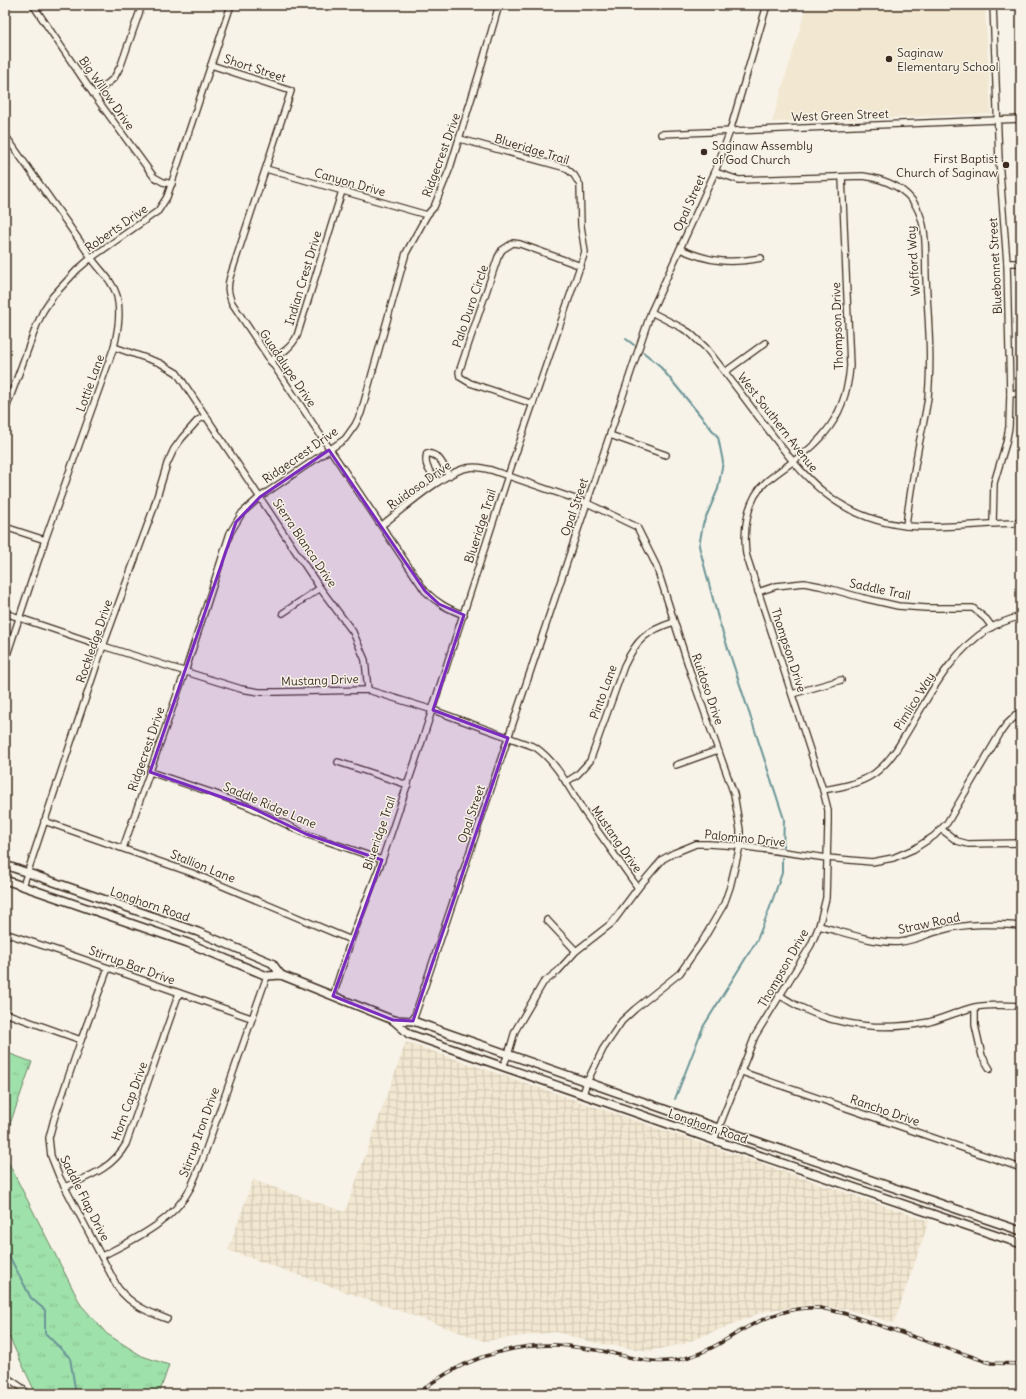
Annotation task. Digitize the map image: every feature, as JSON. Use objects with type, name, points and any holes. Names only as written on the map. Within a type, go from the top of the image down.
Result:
[{"type":"main road","name":"Longhorn Road","points":[[5,865],[198,932],[272,962],[281,975]]},
{"type":"main road","name":"Longhorn Road","points":[[5,880],[188,943],[267,976],[281,975],[393,1020],[413,1021],[718,1128],[1021,1231]]},
{"type":"main road","name":"Longhorn Road","points":[[393,1020],[408,1034],[1021,1244]]},
{"type":"main road","points":[[958,1223],[962,1212]]},
{"type":"street","name":"Big Willow Drive","points":[[33,5],[94,95],[154,177],[163,182],[172,184]]},
{"type":"street","points":[[94,95],[114,78],[121,65],[142,5]]},
{"type":"street","name":"Roberts Drive","points":[[5,411],[36,327],[43,311],[53,296],[77,270],[91,258],[158,211],[167,197],[231,5]]},
{"type":"street","name":"Ridgecrest Drive","points":[[123,848],[185,672],[230,533],[242,513],[260,497],[345,439],[355,426],[361,413],[406,253],[434,206],[450,168],[460,139],[499,5]]},
{"type":"street","name":"Opal Street","points":[[413,1021],[651,312],[715,172],[730,131],[767,5]]},
{"type":"street","name":"Bluebonnet Street","points":[[993,5],[999,160],[1007,263],[1010,394],[1008,432],[994,483],[993,523]]},
{"type":"street","name":"Short Street","points":[[211,66],[291,91]]},
{"type":"street","name":"Guadalupe Drive","points":[[291,91],[228,286],[228,293],[232,303],[270,361],[329,450],[382,525],[425,591],[448,610],[464,615]]},
{"type":"street","name":"West Green Street","points":[[661,134],[1021,119]]},
{"type":"street","name":"Lottie Lane","points":[[5,135],[91,258],[110,280],[117,296],[119,310],[119,326],[114,347],[45,540],[5,660]]},
{"type":"street","name":"Blueridge Trail","points":[[333,996],[351,940],[382,860],[408,785],[508,476],[585,252],[581,226],[580,185],[574,175],[566,168],[460,139]]},
{"type":"street","name":"Canyon Drive","points":[[266,169],[428,215]]},
{"type":"street","name":"Wofford Way","points":[[715,172],[739,180],[863,176],[890,182],[913,203],[922,221],[924,237],[929,375],[928,398],[911,489],[906,526]]},
{"type":"street","name":"Thompson Drive","points":[[714,1140],[756,1036],[811,945],[819,926],[826,898],[828,810],[823,790],[746,554],[745,546],[747,515],[754,497],[767,481],[816,443],[830,427],[842,404],[849,380],[850,366],[842,177]]},
{"type":"street","name":"Indian Crest Drive","points":[[270,361],[288,349],[297,336],[342,191]]},
{"type":"street","name":"Palo Duro Circle","points":[[533,404],[470,383],[460,377],[459,372],[496,264],[502,250],[513,243],[520,244],[581,266]]},
{"type":"street","points":[[680,250],[706,259],[721,262],[745,261],[761,258]]},
{"type":"street","points":[[1007,263],[1021,263]]},
{"type":"street","name":"West Southern Avenue","points":[[651,312],[690,333],[706,348],[793,462],[819,489],[844,506],[877,520],[906,526],[928,527],[993,523],[1021,523]]},
{"type":"street","points":[[725,372],[765,343]]},
{"type":"street","name":"Sierra Blanca Drive","points":[[114,347],[160,363],[177,372],[320,588],[353,632],[365,660],[368,690]]},
{"type":"street","points":[[1010,394],[1021,393]]},
{"type":"street","name":"Rockledge Drive","points":[[23,886],[103,646],[153,510],[167,464],[174,449],[182,438],[198,420],[206,416]]},
{"type":"street","points":[[610,435],[666,455]]},
{"type":"street","points":[[438,482],[427,468],[425,459],[427,453],[433,454],[439,458],[449,476]]},
{"type":"street","name":"Ruidoso Drive","points":[[382,525],[438,482],[460,469],[477,467],[587,503],[637,527],[656,565],[674,622],[734,794],[740,830],[740,846],[730,887],[724,904],[704,940],[680,973],[635,1008],[622,1022],[603,1049],[587,1082],[583,1094]]},
{"type":"street","points":[[5,527],[45,540]]},
{"type":"street","name":"Saddle Trail","points":[[758,592],[776,586],[804,583],[898,606],[972,608],[986,619],[992,627]]},
{"type":"street","points":[[283,613],[320,588]]},
{"type":"street","name":"Mustang Drive","points":[[5,613],[103,646],[241,689],[259,692],[368,690],[433,710],[535,747],[545,754],[566,782],[583,810],[638,888]]},
{"type":"street","name":"Pimlico Way","points":[[823,790],[856,783],[875,772],[886,763],[894,754],[926,700],[955,657],[965,646],[992,627],[1021,616]]},
{"type":"street","name":"Pinto Lane","points":[[566,782],[577,775],[590,761],[630,652],[638,641],[647,634],[659,627],[674,622]]},
{"type":"street","points":[[792,694],[842,680]]},
{"type":"street","name":"Palomino Drive","points":[[503,1066],[515,1031],[543,983],[558,971],[576,951],[612,923],[638,888],[664,858],[696,844],[708,844],[740,846],[827,858],[872,862],[893,858],[914,849],[941,830],[951,817],[1000,732],[1021,711]]},
{"type":"street","points":[[1015,716],[1021,721]]},
{"type":"street","points":[[676,764],[718,750]]},
{"type":"street","points":[[338,762],[408,785]]},
{"type":"street","name":"Saddle Ridge Lane","points":[[150,772],[250,807],[306,834],[382,860]]},
{"type":"street","name":"Stallion Lane","points":[[44,821],[192,872],[351,940]]},
{"type":"street","points":[[941,830],[957,841],[968,844],[1021,843]]},
{"type":"street","points":[[547,920],[576,951]]},
{"type":"street","name":"Straw Road","points":[[819,926],[879,941],[899,942],[918,939],[941,930],[964,926],[992,924],[1021,926]]},
{"type":"street","name":"Stirrup Bar Drive","points":[[5,933],[251,1018]]},
{"type":"street","name":"Saddle Flap Drive","points":[[108,968],[54,1119],[49,1138],[51,1156],[59,1176],[118,1288],[125,1297],[145,1310],[167,1319]]},
{"type":"street","name":"Stirrup Iron Drive","points":[[102,1256],[152,1228],[174,1209],[190,1188],[202,1161],[267,976]]},
{"type":"street","name":"Horn Cap Drive","points":[[65,1187],[102,1170],[122,1152],[179,993]]},
{"type":"street","points":[[780,995],[800,1007],[819,1015],[858,1024],[897,1027],[919,1024],[975,1008],[994,1005],[1021,1006]]},
{"type":"street","points":[[975,1008],[975,1025],[982,1056],[990,1069]]},
{"type":"street","points":[[5,1013],[81,1040]]},
{"type":"street","name":"Rancho Drive","points":[[742,1072],[1021,1168]]},
{"type":"street","points":[[5,1376],[22,1387],[28,1394]]},
{"type":"highlighted area","points":[[329,450],[425,591],[439,604],[464,615],[433,710],[508,738],[413,1021],[393,1020],[333,996],[382,860],[306,834],[250,807],[150,772],[236,522],[260,497]]},
{"type":"shaded area","name":"Saginaw Elementary School","points":[[807,5],[985,5],[991,114],[772,122]]},
{"type":"shaded area","points":[[406,1042],[929,1221],[894,1323],[846,1309],[809,1305],[765,1311],[683,1344],[649,1351],[591,1342],[556,1332],[484,1341],[228,1250],[253,1180],[345,1212]]},
{"type":"green space","points":[[5,1052],[32,1062],[5,1138]]},
{"type":"green space","points":[[5,1156],[81,1305],[107,1334],[142,1356],[169,1365],[159,1394],[36,1394],[5,1328]]},
{"type":"waterway","points":[[626,339],[634,345]]},
{"type":"waterway","points":[[643,352],[658,364],[718,437],[723,462],[718,489],[703,524],[699,546],[718,618],[784,819],[783,848]]},
{"type":"waterway","points":[[675,1099],[703,1027],[757,940],[782,873],[782,858]]},
{"type":"waterway","points":[[5,1248],[31,1298],[45,1310],[45,1333],[70,1358],[76,1394]]},
{"type":"railway","points":[[417,1394],[432,1383],[465,1364],[482,1357],[519,1348],[557,1345],[602,1351],[649,1361],[677,1360],[708,1350],[766,1318],[787,1311],[809,1308],[820,1308],[843,1313],[991,1363],[1021,1364]]},
{"type":"place","name":"Saginaw Elementary School","points":[[889,59]]},
{"type":"place","name":"Saginaw Assembly of God Church","points":[[704,152]]},
{"type":"place","name":"First Baptist Church of Saginaw","points":[[1006,165]]}]
